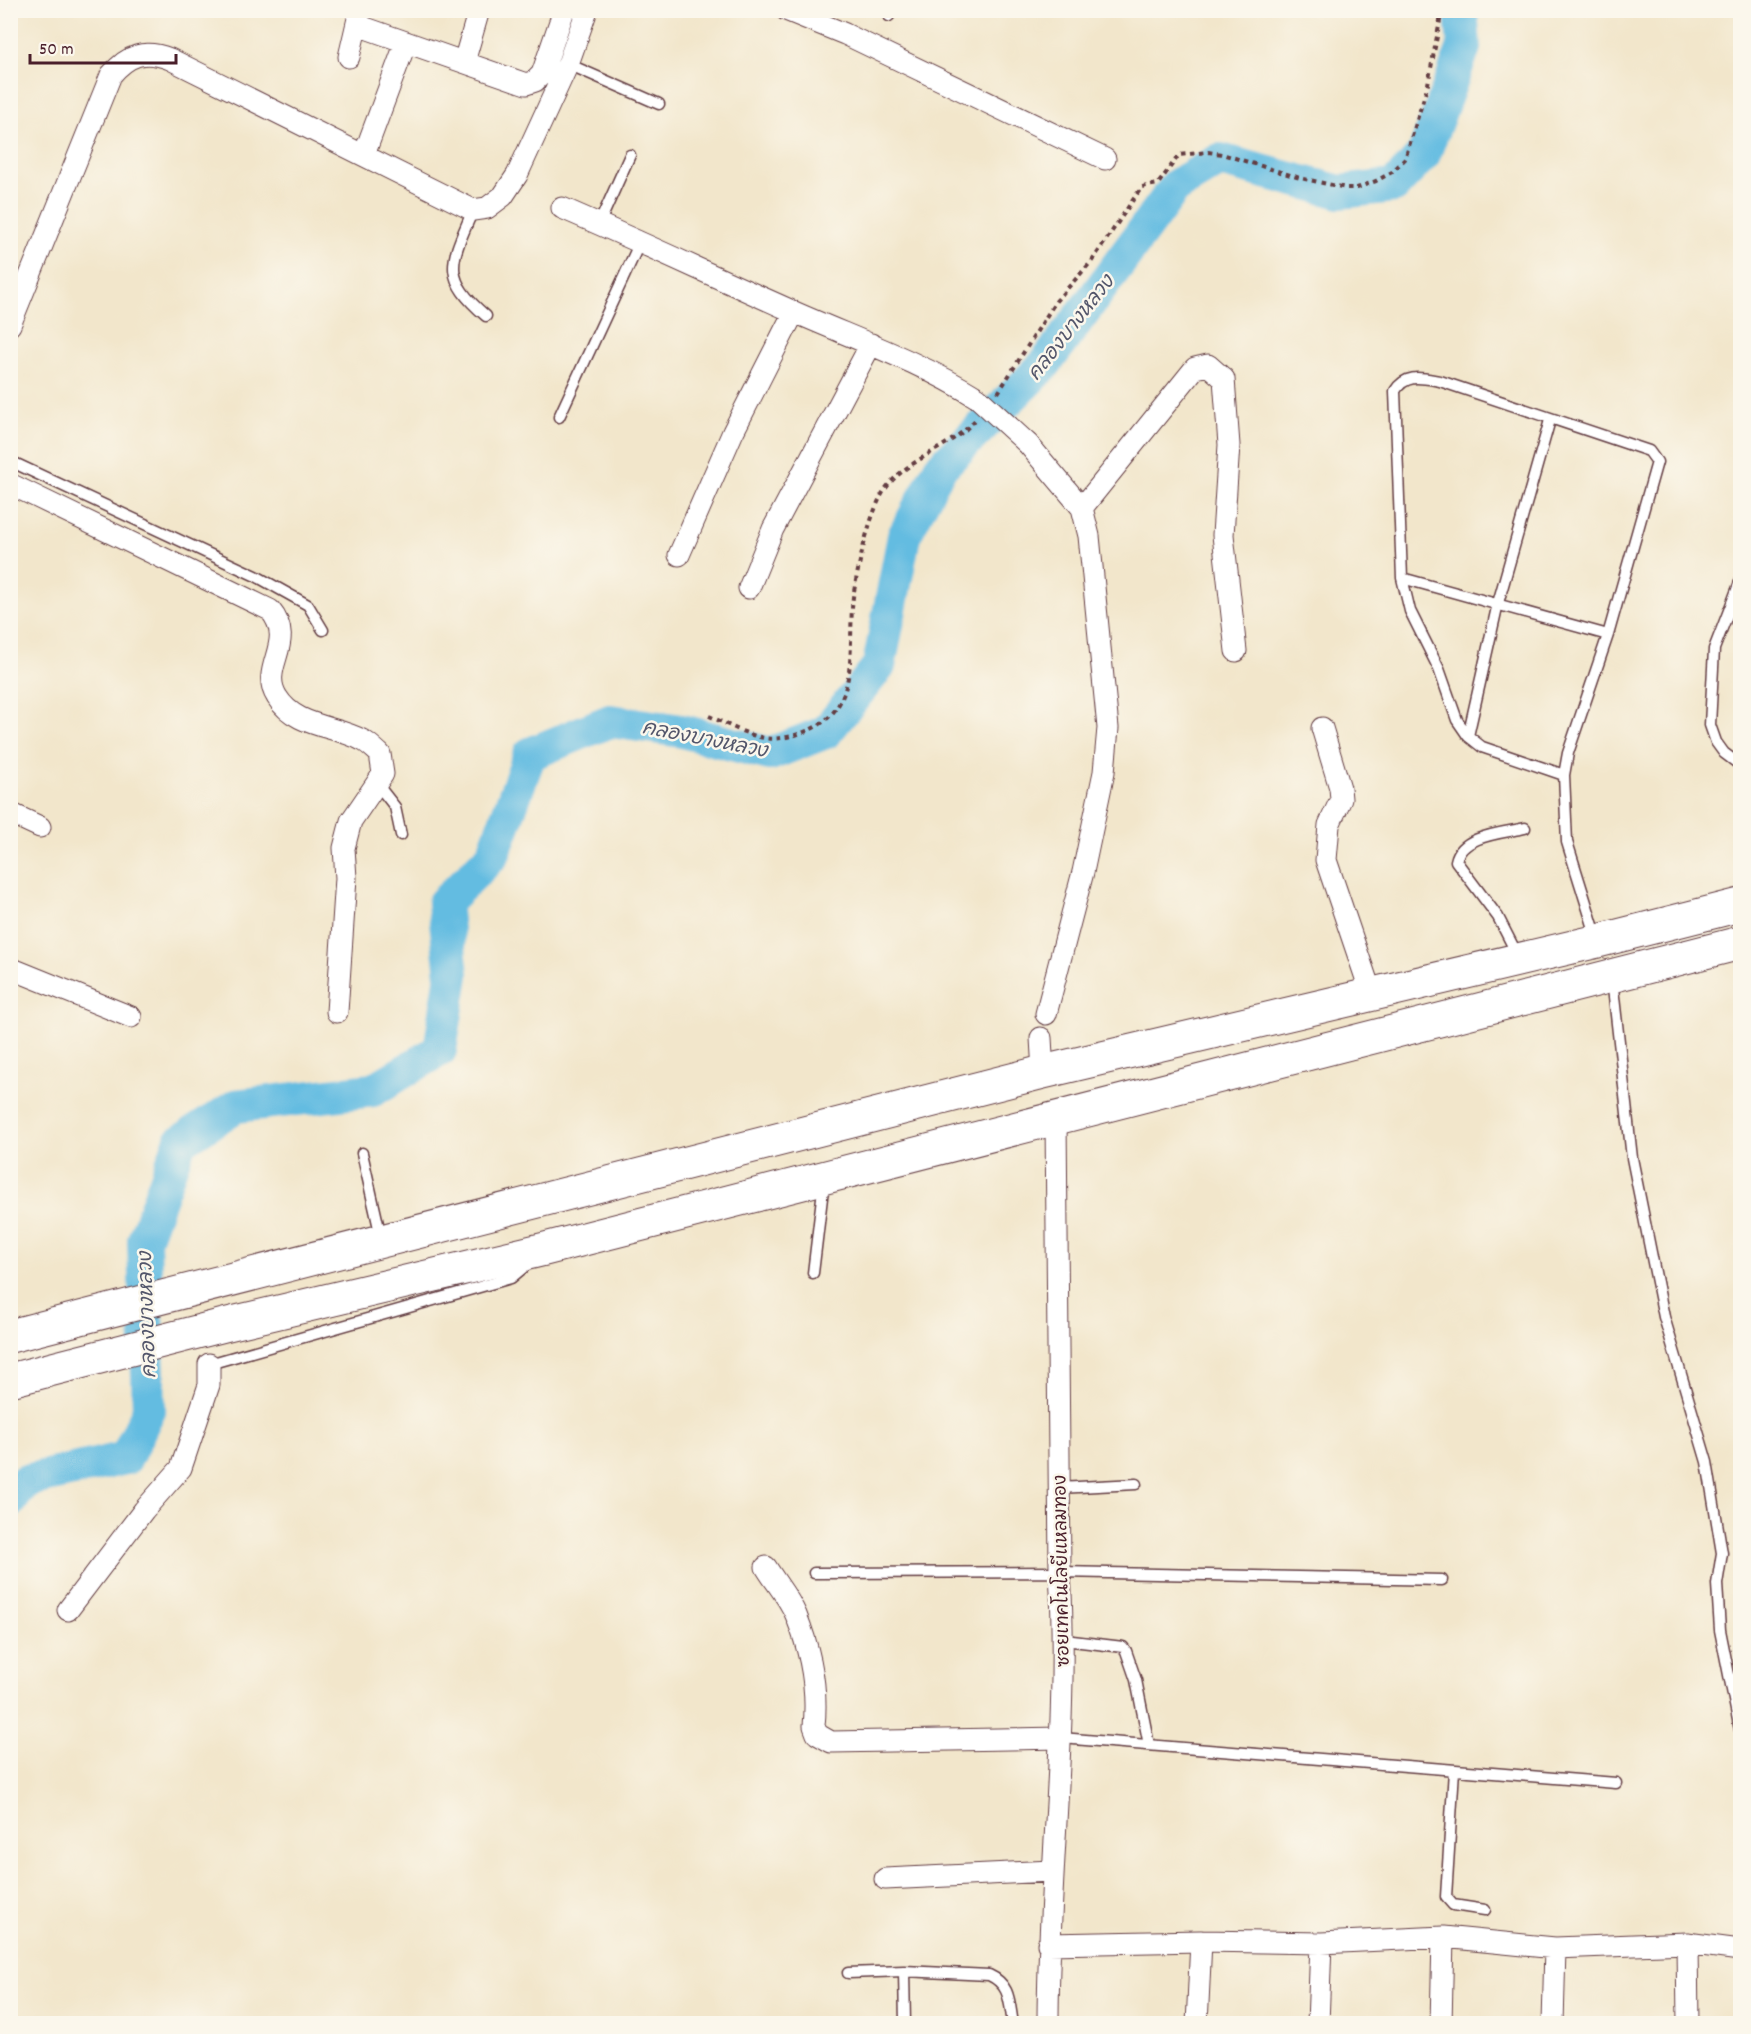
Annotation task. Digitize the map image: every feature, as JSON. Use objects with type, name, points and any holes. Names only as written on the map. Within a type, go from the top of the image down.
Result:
[{"type":"main road","points":[[10,1336],[383,1243],[1043,1071],[1598,941],[1740,905]]},
{"type":"main road","points":[[10,1380],[228,1324],[545,1249],[1740,943]]},
{"type":"street","points":[[464,62],[479,10]]},
{"type":"street","points":[[349,57],[359,18],[406,42],[526,84],[535,81],[542,74],[564,10]]},
{"type":"street","points":[[10,325],[111,75],[122,62],[136,55],[154,53],[170,58],[473,210],[487,208],[503,196],[517,175],[568,64],[587,10]]},
{"type":"street","points":[[786,10],[845,34],[1105,159]]},
{"type":"street","points":[[364,154],[406,42]]},
{"type":"street","points":[[562,208],[945,377],[984,404],[1028,444],[1082,508],[1089,536],[1095,584],[1107,739],[1096,818],[1046,1014]]},
{"type":"street","points":[[680,555],[733,432],[794,312]]},
{"type":"street","points":[[749,588],[773,529],[872,344]]},
{"type":"street","points":[[1082,508],[1195,368],[1208,365],[1215,368],[1224,379],[1228,434],[1223,536],[1236,651]]},
{"type":"street","points":[[10,484],[270,610],[280,622],[281,635],[271,680],[276,697],[302,720],[363,740],[380,754],[383,774],[351,821],[344,848],[346,878],[337,1012]]},
{"type":"street","points":[[1322,728],[1340,788],[1341,799],[1329,825],[1326,861],[1371,993]]},
{"type":"street","points":[[10,813],[40,827]]},
{"type":"street","points":[[10,968],[131,1017]]},
{"type":"street","points":[[1041,1038],[1043,1071]]},
{"type":"street","name":"ซอยเทคโนโลยีแหลมทอง","points":[[1048,2024],[1048,1944],[1061,1738],[1064,1640],[1060,1572],[1056,1118]]},
{"type":"street","points":[[68,1610],[144,1510],[181,1468],[209,1385],[209,1364]]},
{"type":"street","points":[[766,1567],[796,1614],[812,1669],[817,1700],[814,1726],[824,1739],[831,1742],[1061,1738]]},
{"type":"street","points":[[885,1879],[1052,1871]]},
{"type":"street","points":[[1048,1944],[1201,1941],[1321,1943],[1443,1937],[1555,1948],[1687,1943],[1740,1950]]},
{"type":"street","points":[[1441,2024],[1443,1937]]},
{"type":"street","points":[[1197,2024],[1201,1941]]},
{"type":"street","points":[[1318,2024],[1321,1943]]},
{"type":"street","points":[[1687,1943],[1688,2024]]},
{"type":"street","points":[[1552,2024],[1555,1948]]},
{"type":"lane","points":[[568,64],[659,104]]},
{"type":"lane","points":[[599,224],[630,155]]},
{"type":"lane","points":[[473,210],[452,260],[456,281],[467,300],[486,316]]},
{"type":"lane","points":[[559,417],[640,242]]},
{"type":"lane","points":[[1564,775],[1482,747],[1468,736],[1457,720],[1439,669],[1410,611],[1402,578],[1395,391],[1399,384],[1409,378],[1440,381],[1550,420],[1649,451],[1657,462],[1608,635],[1568,753],[1564,775],[1567,842],[1598,941]]},
{"type":"lane","points":[[1468,736],[1498,603],[1550,420]]},
{"type":"lane","points":[[10,461],[256,576],[308,605],[323,630]]},
{"type":"lane","points":[[1402,578],[1608,635]]},
{"type":"lane","points":[[1740,582],[1714,649],[1710,725],[1716,742],[1724,753],[1740,765]]},
{"type":"lane","points":[[377,784],[395,807],[401,836]]},
{"type":"lane","points":[[1519,959],[1498,917],[1456,861],[1464,846],[1476,840],[1525,828]]},
{"type":"lane","points":[[1612,975],[1632,1158],[1664,1317],[1707,1462],[1711,1485],[1722,1553],[1717,1584],[1720,1630],[1740,1730]]},
{"type":"lane","points":[[362,1153],[383,1243]]},
{"type":"lane","points":[[813,1273],[824,1178]]},
{"type":"lane","points":[[209,1364],[511,1278],[545,1249]]},
{"type":"lane","points":[[1059,1488],[1136,1484]]},
{"type":"lane","points":[[813,1573],[1060,1572],[1442,1580]]},
{"type":"lane","points":[[1064,1640],[1123,1647],[1136,1680],[1149,1745]]},
{"type":"lane","points":[[1061,1738],[1616,1784]]},
{"type":"lane","points":[[1454,1770],[1446,1898],[1454,1905],[1485,1910]]},
{"type":"lane","points":[[848,1973],[904,1971],[989,1975],[997,1979],[1009,1993],[1013,2024]]},
{"type":"lane","points":[[904,1971],[905,2024]]},
{"type":"path","points":[[709,716],[761,738],[790,737],[817,728],[837,710],[845,693],[851,658],[853,597],[870,524],[881,496],[894,478],[965,432],[1056,301],[1092,261],[1142,187],[1158,184],[1179,155],[1208,152],[1222,154],[1300,178],[1346,188],[1357,188],[1392,172],[1405,159],[1411,141],[1413,126],[1428,84],[1442,10]]},
{"type":"waterway","name":"คลองบางหลวง","points":[[10,1502],[25,1481],[126,1458],[149,1410],[144,1240],[180,1142],[236,1106],[373,1090],[440,1050],[452,975],[444,903],[493,855],[530,754],[610,721],[682,731],[770,754],[826,732],[879,666],[904,536],[940,468],[1045,364],[1176,186],[1220,160],[1340,192],[1394,186],[1424,154],[1464,47],[1461,10]]}]
